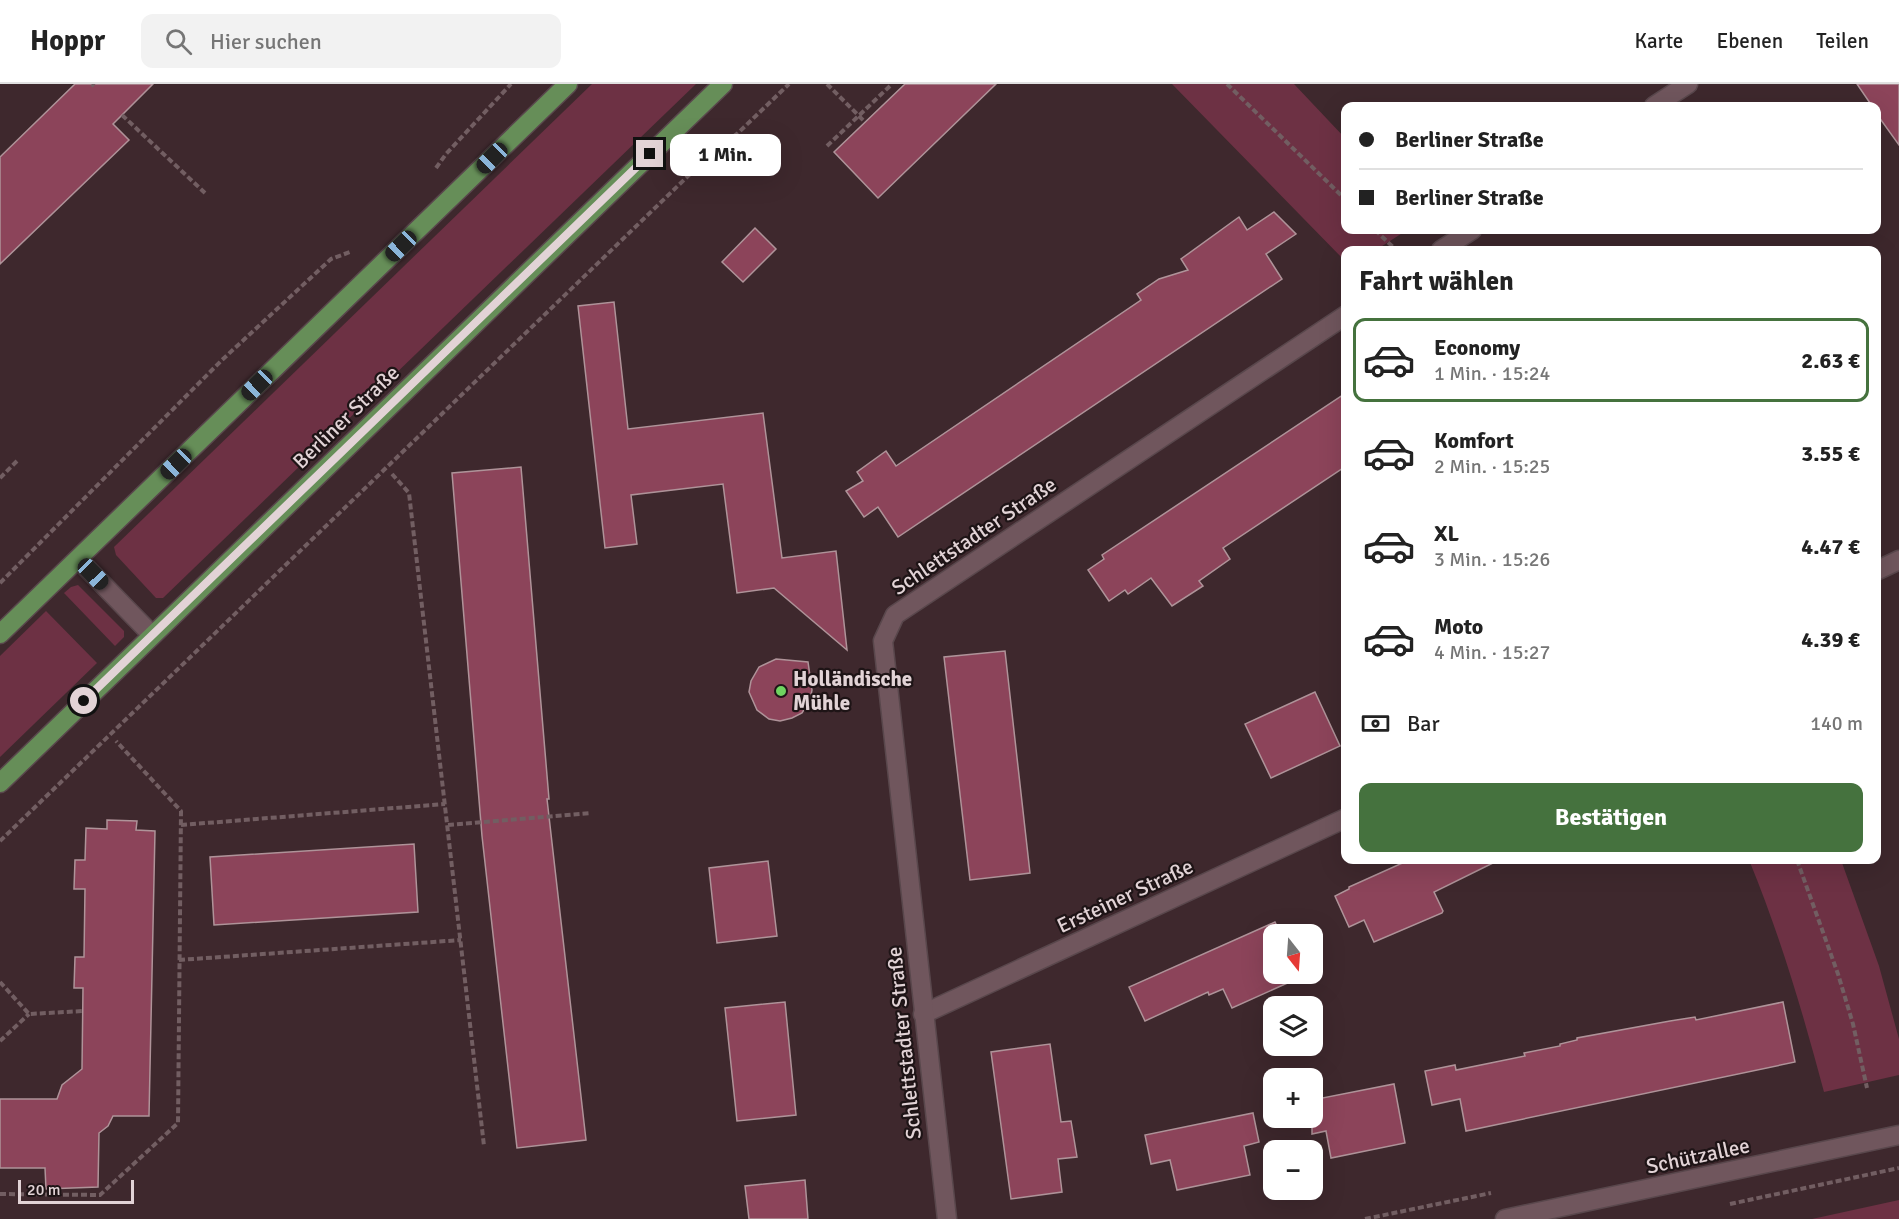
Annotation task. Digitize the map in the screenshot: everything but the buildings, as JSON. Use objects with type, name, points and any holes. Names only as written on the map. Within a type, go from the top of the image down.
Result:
[{"type":"main road","points":[[0,634],[568,84]]},
{"type":"main road","name":"Berliner Straße","points":[[0,783],[723,84]]},
{"type":"street","points":[[1660,102],[1688,84]]},
{"type":"street","points":[[1447,246],[1466,234]]},
{"type":"street","name":"Schlettstadter Straße","points":[[947,1219],[882,641],[895,615],[1341,318]]},
{"type":"street","points":[[78,559],[152,635]]},
{"type":"street","points":[[1881,569],[1899,560]]},
{"type":"street","name":"Ersteiner Straße","points":[[923,1014],[1341,820]]},
{"type":"street","name":"Schützallee","points":[[1505,1219],[1899,1135]]},
{"type":"path","points":[[434,171],[446,154],[511,84]]},
{"type":"path","points":[[0,841],[716,149],[738,133],[789,84]]},
{"type":"path","points":[[827,84],[865,122]]},
{"type":"path","points":[[827,146],[892,84]]},
{"type":"path","points":[[1227,84],[1341,195]]},
{"type":"path","points":[[122,115],[205,193]]},
{"type":"path","points":[[1380,234],[1392,246]]},
{"type":"path","points":[[0,583],[222,360],[331,259],[360,249]]},
{"type":"path","points":[[0,478],[18,460]]},
{"type":"path","points":[[392,474],[409,493],[484,1146]]},
{"type":"path","points":[[0,1194],[100,1195],[178,1123],[181,811],[116,741]]},
{"type":"path","points":[[181,825],[445,804]]},
{"type":"path","points":[[448,825],[591,813]]},
{"type":"path","points":[[1798,864],[1838,974],[1853,1024],[1867,1088]]},
{"type":"path","points":[[180,960],[460,940]]},
{"type":"path","points":[[0,982],[29,1014]]},
{"type":"path","points":[[0,1041],[29,1014],[83,1011]]},
{"type":"path","points":[[1726,1205],[1899,1168]]},
{"type":"shaded area","points":[[592,84],[696,84],[163,598],[156,598],[116,555],[114,547]]},
{"type":"shaded area","points":[[1172,84],[1294,84],[1341,134],[1341,234],[1401,234],[1382,246],[1341,246],[1341,257]]},
{"type":"shaded area","points":[[78,585],[124,631],[124,637],[115,646],[64,593]]},
{"type":"shaded area","points":[[46,611],[97,663],[0,757],[0,656]]},
{"type":"shaded area","points":[[1751,864],[1842,864],[1879,966],[1899,1039],[1899,1075],[1824,1092],[1771,917]]},
{"type":"shaded area","points":[[1899,1200],[1899,1219],[1812,1219]]},
{"type":"place","name":"Holländische Mühle","points":[[781,691]]},
{"type":"route","points":[[84,701],[650,154]]}]
